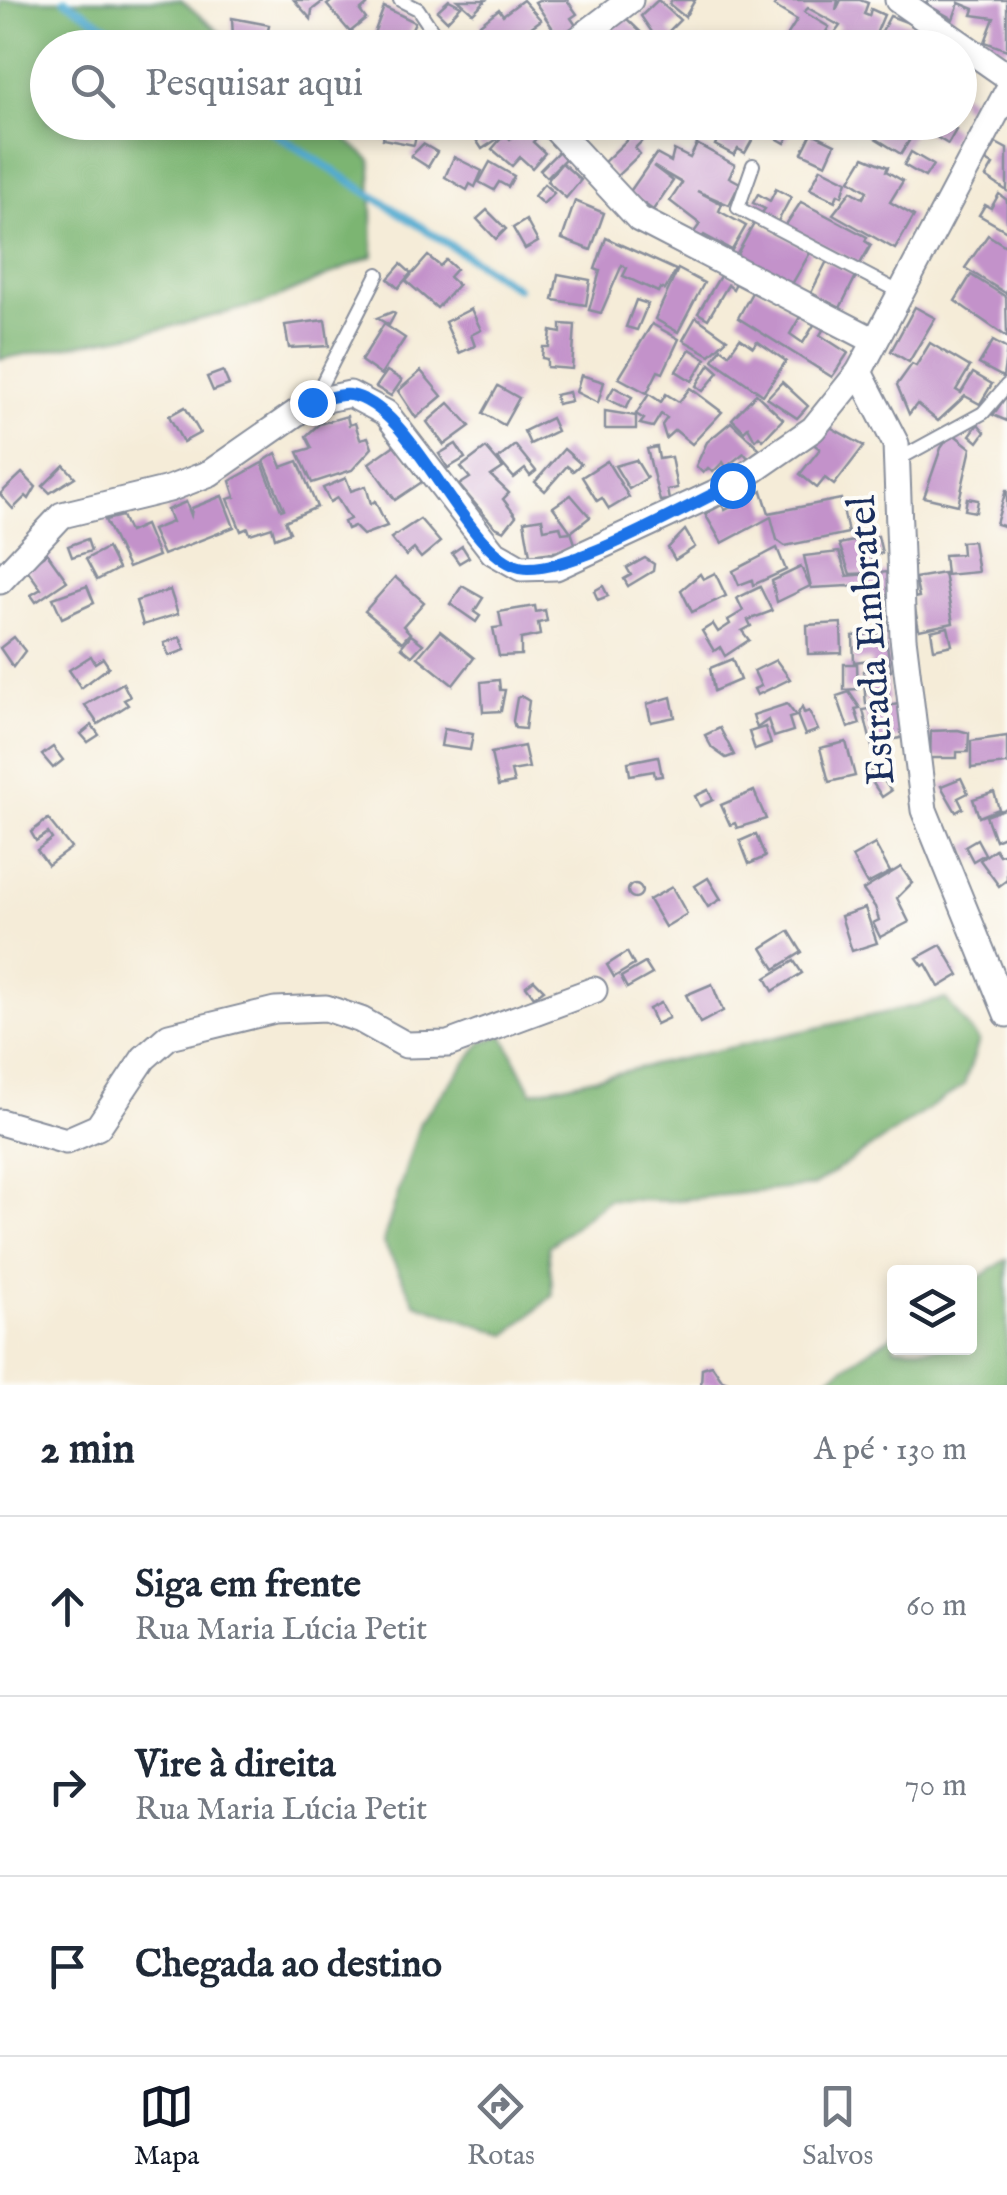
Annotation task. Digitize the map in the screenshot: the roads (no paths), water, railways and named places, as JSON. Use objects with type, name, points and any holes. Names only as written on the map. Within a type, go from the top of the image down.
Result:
[{"type":"street","points":[[591,30],[630,0]]},
{"type":"street","points":[[898,0],[941,30]]},
{"type":"street","points":[[977,55],[1007,76]]},
{"type":"street","points":[[0,581],[62,516],[169,489],[210,473],[312,402],[350,394],[386,413],[493,552],[521,568],[556,567],[732,485],[813,429],[860,372],[1007,92]]},
{"type":"street","points":[[566,140],[639,220],[876,341]]},
{"type":"street","name":"Estrada Embratel","points":[[860,372],[881,410],[898,460],[904,638],[924,810],[1007,1014]]},
{"type":"street","points":[[0,1122],[66,1141],[98,1127],[144,1058],[170,1036],[275,1010],[326,1008],[361,1020],[406,1045],[448,1044],[594,990]]},
{"type":"lane","points":[[400,0],[418,9],[432,30]]},
{"type":"lane","points":[[753,165],[738,208],[901,293]]},
{"type":"lane","points":[[312,402],[378,274]]},
{"type":"lane","points":[[898,460],[984,413],[1007,385]]},
{"type":"waterway","points":[[65,0],[112,30]]},
{"type":"waterway","points":[[285,140],[517,288]]}]
